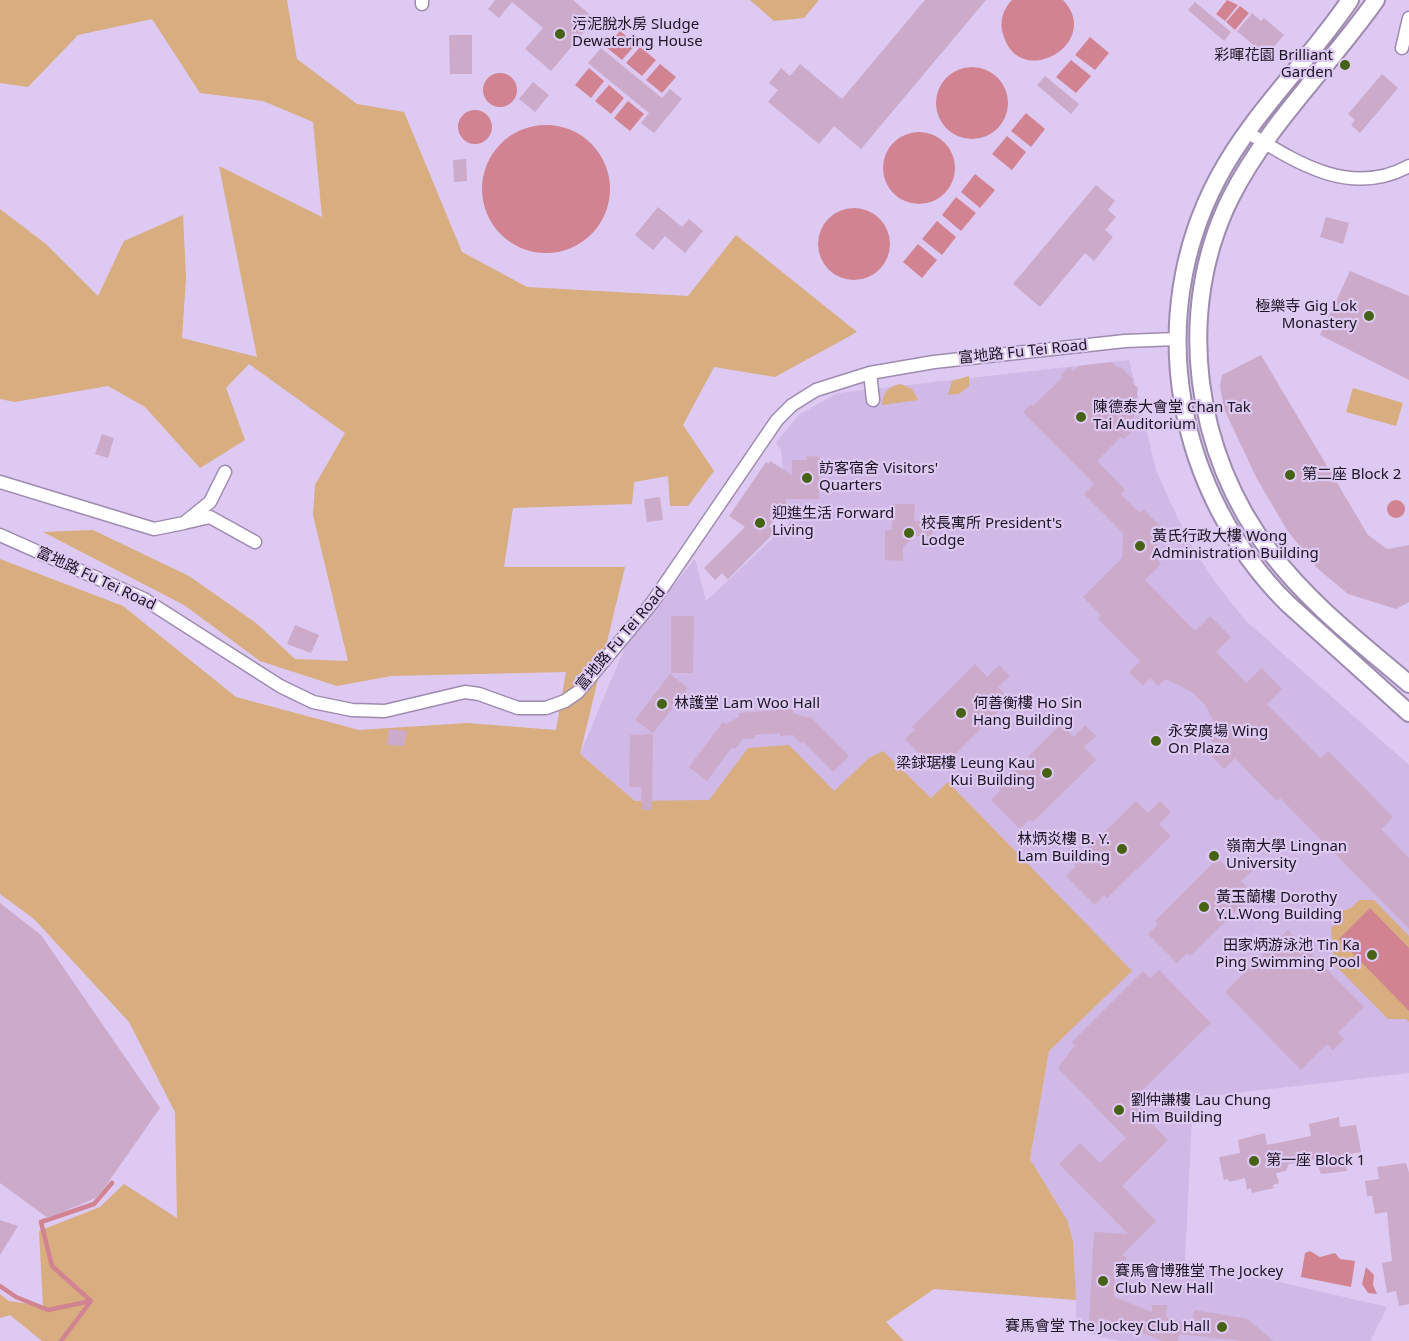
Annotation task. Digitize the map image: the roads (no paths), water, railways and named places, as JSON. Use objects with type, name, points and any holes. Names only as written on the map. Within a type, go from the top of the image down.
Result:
[{"type":"main road","points":[[1350,0],[1247,132],[1218,177],[1197,223],[1184,270],[1177,339],[1178,383],[1187,428],[1205,482],[1231,532],[1253,566],[1275,592],[1409,713]]},
{"type":"main road","points":[[1376,0],[1264,143],[1231,196],[1220,221],[1205,273],[1198,351],[1202,395],[1209,430],[1217,455],[1240,506],[1270,552],[1327,614],[1409,684]]},
{"type":"street","points":[[1402,48],[1409,18]]},
{"type":"street","points":[[1247,132],[1300,163],[1341,179],[1374,179],[1409,166]]},
{"type":"street","name":"富地路 Fu Tei Road","points":[[0,535],[144,599],[280,686],[319,704],[352,710],[385,711],[465,692],[479,694],[518,708],[546,708],[565,701],[578,692],[652,603],[784,413],[816,390],[870,373],[945,361],[1125,341],[1177,339]]},
{"type":"street","points":[[870,373],[873,400]]},
{"type":"street","points":[[184,523],[210,502],[225,472]]},
{"type":"street","points":[[0,482],[147,528],[210,517],[255,542]]},
{"type":"waterway","points":[[61,1341],[91,1301],[52,1266],[41,1222],[94,1204],[112,1183]]},
{"type":"waterway","points":[[0,1286],[16,1297],[48,1310],[91,1301]]},
{"type":"place","name":"污泥脫水房 Sludge Dewatering House","points":[[560,34]]},
{"type":"place","name":"彩暉花園 Brilliant Garden","points":[[1345,65]]},
{"type":"place","name":"極樂寺 Gig Lok Monastery","points":[[1369,316]]},
{"type":"place","name":"陳德泰大會堂 Chan Tak Tai Auditorium","points":[[1081,417]]},
{"type":"place","name":"第二座 Block 2","points":[[1290,475]]},
{"type":"place","name":"訪客宿舍 Visitors' Quarters","points":[[807,478]]},
{"type":"place","name":"迎進生活 Forward Living","points":[[760,523]]},
{"type":"place","name":"校長寓所 President's Lodge","points":[[909,533]]},
{"type":"place","name":"黃氏行政大樓 Wong Administration Building","points":[[1140,546]]},
{"type":"place","name":"林護堂 Lam Woo Hall","points":[[662,704]]},
{"type":"place","name":"何善衡樓 Ho Sin Hang Building","points":[[961,713]]},
{"type":"place","name":"永安廣場 Wing On Plaza","points":[[1156,741]]},
{"type":"place","name":"梁銶琚樓 Leung Kau Kui Building","points":[[1047,773]]},
{"type":"place","name":"林炳炎樓 B. Y. Lam Building","points":[[1122,849]]},
{"type":"place","name":"嶺南大學 Lingnan University","points":[[1214,856]]},
{"type":"place","name":"黃玉蘭樓 Dorothy Y.L.Wong Building","points":[[1204,907]]},
{"type":"place","name":"田家炳游泳池 Tin Ka Ping Swimming Pool","points":[[1372,955]]},
{"type":"place","name":"劉仲謙樓 Lau Chung Him Building","points":[[1119,1110]]},
{"type":"place","name":"第一座 Block 1","points":[[1254,1161]]},
{"type":"place","name":"賽馬會博雅堂 The Jockey Club New Hall","points":[[1103,1281]]},
{"type":"place","name":"賽馬會堂 The Jockey Club Hall","points":[[1222,1327]]}]
